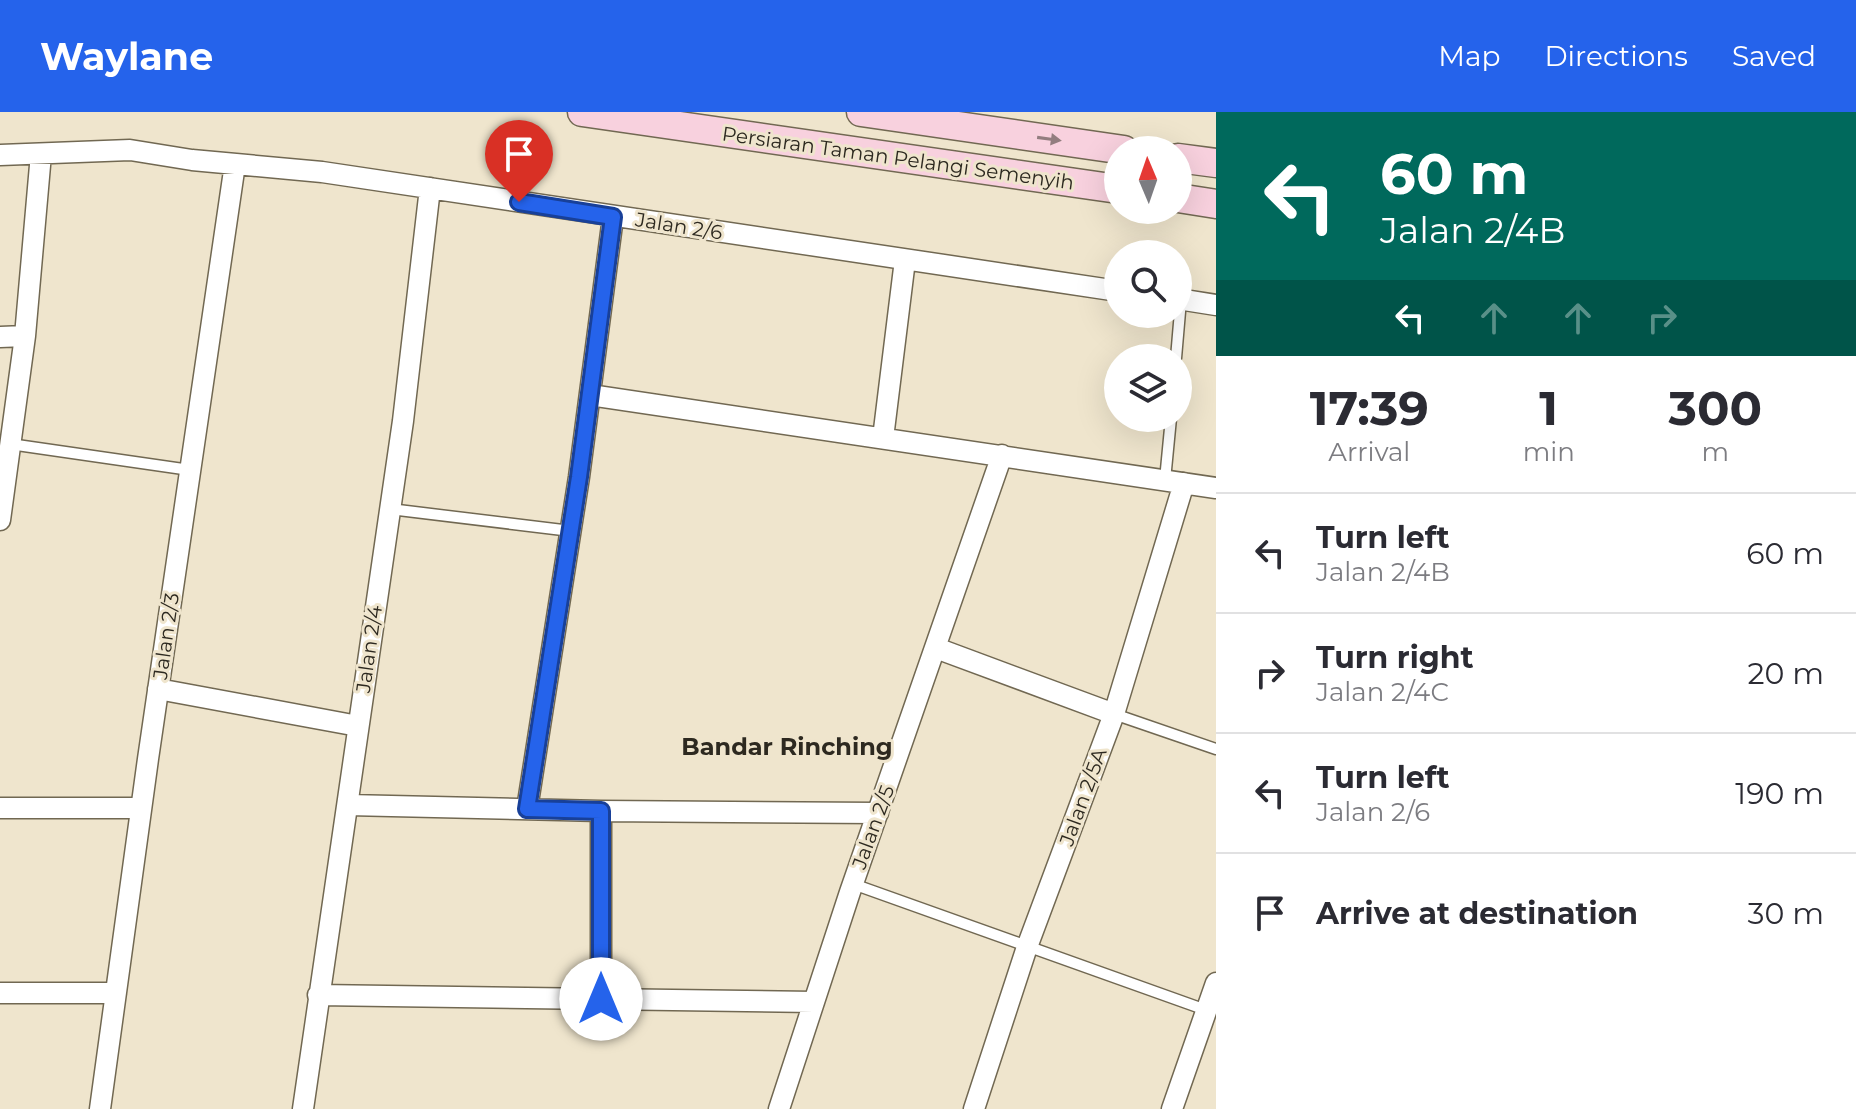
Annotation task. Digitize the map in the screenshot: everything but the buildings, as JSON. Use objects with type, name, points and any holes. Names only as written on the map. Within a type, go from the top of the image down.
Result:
[{"type":"street","name":"Persiaran Taman Pelangi Semenyih","points":[[582,112],[1104,187]]},
{"type":"street","name":"Persiaran Taman Pelangi Semenyih","points":[[862,112],[981,121],[1104,146]]},
{"type":"street","points":[[864,153],[911,139],[932,117]]},
{"type":"street","points":[[932,117],[936,135],[978,169]]},
{"type":"street","name":"Jalan 2/6","points":[[0,155],[130,150],[322,172],[1104,289]]},
{"type":"street","points":[[0,520],[25,336],[41,154]]},
{"type":"street","points":[[1192,160],[1216,163]]},
{"type":"street","name":"Jalan 2/3","points":[[100,1109],[235,164]]},
{"type":"street","name":"Jalan 2/4","points":[[303,1109],[403,421],[430,188]]},
{"type":"street","points":[[1192,200],[1216,204]]},
{"type":"street","points":[[527,809],[571,531],[613,217]]},
{"type":"street","points":[[883,438],[905,260]]},
{"type":"street","points":[[1192,302],[1216,305]]},
{"type":"street","points":[[0,337],[25,336]]},
{"type":"street","points":[[590,395],[1216,488]]},
{"type":"street","name":"Jalan 2/5","points":[[779,1109],[853,884],[1002,455]]},
{"type":"street","name":"Jalan 2/5A","points":[[974,1109],[1027,947],[1114,714],[1174,482]]},
{"type":"street","points":[[936,648],[1114,714]]},
{"type":"street","points":[[158,689],[358,726]]},
{"type":"street","points":[[348,805],[878,813]]},
{"type":"street","points":[[0,808],[141,808]]},
{"type":"street","points":[[601,811],[601,999]]},
{"type":"street","points":[[1172,1109],[1216,983]]},
{"type":"street","points":[[0,993],[116,993]]},
{"type":"street","points":[[318,995],[814,1002]]},
{"type":"lane","points":[[1172,432],[1174,482]]},
{"type":"lane","points":[[10,444],[190,470]]},
{"type":"lane","points":[[390,509],[571,531]]},
{"type":"lane","points":[[1114,714],[1216,749]]},
{"type":"lane","points":[[853,884],[1206,1010]]},
{"type":"district","name":"Bandar Rinching","points":[[787,746]]},
{"type":"route","points":[[519,202],[613,217],[579,477],[527,809],[601,811],[601,999]]}]
